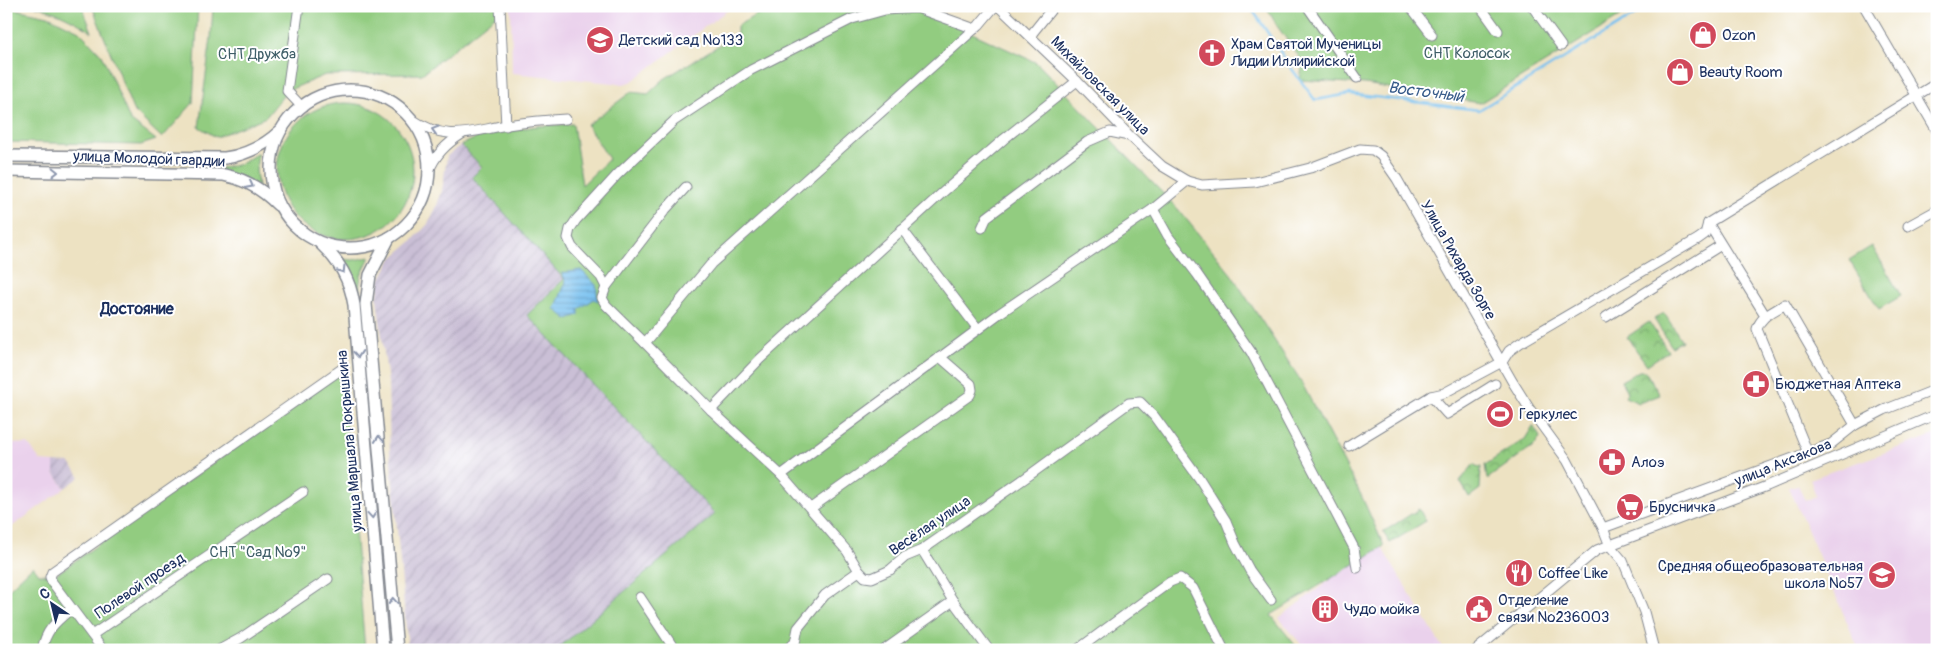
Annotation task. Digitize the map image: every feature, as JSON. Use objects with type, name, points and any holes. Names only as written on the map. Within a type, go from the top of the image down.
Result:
[{"type":"main road","points":[[358,91],[386,100],[410,118],[424,144],[428,173],[425,192],[417,210],[405,226],[389,238],[375,244],[356,248],[336,247],[318,241],[293,224],[282,208],[274,190],[271,171],[273,151],[283,128],[288,120],[302,107],[329,94],[358,91]]},
{"type":"main road","name":"улица Молодой гвардии","points":[[6,156],[226,158],[252,149],[283,128]]},
{"type":"main road","name":"улица Молодой гвардии","points":[[6,171],[224,175],[252,185],[282,208]]},
{"type":"main road","name":"улица Маршала Покрышкина","points":[[389,238],[370,275],[366,304],[397,650]]},
{"type":"main road","name":"улица Маршала Покрышкина","points":[[318,241],[343,270],[349,283],[354,305],[383,650]]},
{"type":"street","points":[[299,6],[287,91],[302,107]]},
{"type":"street","points":[[500,6],[506,126]]},
{"type":"street","points":[[645,343],[711,264],[975,28],[996,6]]},
{"type":"street","name":"Михайловская улица","points":[[996,6],[1077,81],[1162,166],[1186,181]]},
{"type":"street","points":[[1030,36],[1054,6]]},
{"type":"street","points":[[1307,6],[1357,78]]},
{"type":"street","points":[[1410,6],[1432,35]]},
{"type":"street","points":[[1480,6],[1498,32]]},
{"type":"street","points":[[1532,6],[1561,46]]},
{"type":"street","points":[[1864,6],[1937,131]]},
{"type":"street","points":[[606,287],[600,277],[572,247],[568,238],[570,228],[617,175],[674,121],[751,70],[852,19],[885,10],[917,8],[975,28]]},
{"type":"street","points":[[710,410],[760,359],[902,229],[1004,139],[1077,81]]},
{"type":"street","points":[[1349,446],[1431,396],[1444,393],[1502,362],[1509,351],[1520,343],[1705,234],[1708,223],[1937,83]]},
{"type":"street","points":[[410,118],[431,130],[462,134],[566,118]]},
{"type":"street","points":[[982,228],[987,217],[1086,142],[1110,132],[1130,136]]},
{"type":"street","points":[[428,173],[439,153],[452,140],[462,134]]},
{"type":"street","name":"Улица Рихарда Зорге","points":[[1186,181],[1202,184],[1255,182],[1310,168],[1360,149],[1373,150],[1392,171],[1502,362]]},
{"type":"street","points":[[780,475],[978,329],[1153,209],[1186,181]]},
{"type":"street","points":[[686,188],[666,209],[606,287],[602,298],[606,305],[710,410],[780,475],[847,551],[859,571],[825,595],[798,628],[795,643],[785,650]]},
{"type":"street","points":[[1153,209],[1168,236],[1198,274],[1251,352],[1354,548],[1357,568]]},
{"type":"street","points":[[1908,226],[1937,210]]},
{"type":"street","points":[[1708,223],[1765,315]]},
{"type":"street","points":[[902,229],[978,329]]},
{"type":"street","points":[[1606,317],[1721,245]]},
{"type":"street","points":[[1808,453],[1758,329],[1759,322],[1765,315],[1776,311],[1785,304],[1855,425]]},
{"type":"street","points":[[811,508],[970,395],[972,390],[970,384],[940,357]]},
{"type":"street","points":[[1502,362],[1529,408],[1566,460],[1603,528],[1610,546],[1623,561],[1644,612],[1654,650]]},
{"type":"street","points":[[103,650],[71,609],[50,577],[56,567],[343,368]]},
{"type":"street","points":[[1431,396],[1447,414],[1496,384]]},
{"type":"street","points":[[1603,528],[1831,444],[1855,425],[1884,410],[1937,389]]},
{"type":"street","name":"Весёлая улица","points":[[859,571],[865,577],[872,578],[890,570],[905,556],[922,550],[1032,474],[1129,402],[1140,402],[1154,416],[1193,470],[1226,521],[1250,571],[1271,600]]},
{"type":"street","name":"улица Аксакова","points":[[1476,650],[1597,550],[1767,486],[1937,414]]},
{"type":"street","name":"Полевой проезд","points":[[92,635],[303,492]]},
{"type":"street","points":[[922,550],[953,601],[988,650]]},
{"type":"street","points":[[1077,650],[1170,582],[1180,578],[1193,588],[1224,650]]},
{"type":"street","points":[[219,650],[241,638],[328,579]]},
{"type":"street","points":[[640,597],[672,648]]},
{"type":"street","points":[[884,650],[953,601]]},
{"type":"street","points":[[42,650],[45,637],[55,622],[71,609]]},
{"type":"shaded area","name":"Детский сад №133","points":[[511,6],[733,6],[631,82],[623,84],[512,73]]},
{"type":"shaded area","points":[[461,145],[482,168],[473,177],[564,279],[527,315],[715,514],[556,650],[408,650],[390,451],[388,382],[377,299],[380,280],[392,258],[428,224],[442,191],[447,156]]},
{"type":"shaded area","name":"Средняя общеобразовательная школа №57","points":[[1937,434],[1937,650],[1859,650],[1789,487],[1798,485],[1805,501],[1816,496],[1810,479]]},
{"type":"shaded area","points":[[6,443],[28,444],[41,461],[54,462],[54,473],[65,488],[6,531]]},
{"type":"shaded area","points":[[54,462],[70,463],[80,477],[65,488],[54,473]]},
{"type":"shaded area","points":[[1379,543],[1444,650],[1306,650],[1279,618]]},
{"type":"green space","points":[[36,6],[82,6],[92,32],[65,17]]},
{"type":"green space","points":[[92,6],[198,6],[193,103],[162,138],[133,110]]},
{"type":"green space","name":"СНТ Дружба","points":[[213,6],[500,6],[500,12],[422,74],[325,75],[287,91],[266,117],[216,137],[199,127],[211,38]]},
{"type":"green space","points":[[771,6],[914,6],[1037,63],[1178,209],[1231,274],[1299,378],[1361,495],[1384,546],[1271,615],[1299,650],[556,650],[715,514],[527,315],[564,279],[472,177],[482,167],[461,145],[483,135],[537,126],[573,124],[582,185],[609,159],[587,125],[631,92],[648,94],[664,79],[737,34],[737,26]]},
{"type":"green space","name":"СНТ Колосок","points":[[1266,6],[1637,6],[1480,103],[1365,84],[1300,80],[1303,62],[1277,26]]},
{"type":"green space","points":[[6,7],[48,16],[79,31],[102,55],[130,120],[156,140],[141,145],[6,142]]},
{"type":"green space","points":[[345,103],[371,108],[383,114],[393,123],[402,133],[408,145],[413,171],[408,197],[402,209],[393,219],[383,228],[371,234],[345,239],[319,234],[307,228],[297,219],[288,209],[282,197],[277,171],[282,145],[288,133],[297,123],[307,114],[319,108]]},
{"type":"green space","points":[[258,153],[256,170],[258,187],[221,172],[221,168],[240,164]]},
{"type":"green space","points":[[1872,246],[1901,296],[1879,309],[1849,260]]},
{"type":"green space","points":[[370,257],[361,275],[358,297],[355,297],[337,259],[353,260]]},
{"type":"green space","points":[[1664,313],[1682,341],[1672,347],[1654,319]]},
{"type":"green space","points":[[1649,322],[1668,351],[1647,365],[1627,337]]},
{"type":"green space","points":[[1639,371],[1645,371],[1660,395],[1639,403],[1625,397],[1627,392],[1621,381]]},
{"type":"green space","name":"СНТ \"Сад №9\"","points":[[342,372],[365,650],[6,650],[6,597],[9,594],[7,591],[33,566],[39,574],[55,575]]},
{"type":"green space","points":[[1533,426],[1540,437],[1536,444],[1487,479],[1485,465],[1525,439]]},
{"type":"green space","points":[[1474,464],[1481,467],[1480,489],[1469,497],[1460,481]]},
{"type":"green space","points":[[1419,509],[1426,521],[1390,543],[1383,532]]},
{"type":"water","points":[[581,270],[596,285],[598,301],[594,299],[579,309],[579,315],[567,319],[555,309],[566,282],[562,273]]},
{"type":"waterway","name":"Восточный","points":[[1250,6],[1315,100],[1350,94],[1479,110],[1650,6]]},
{"type":"place","name":"Ozon","points":[[1703,35]]},
{"type":"place","name":"Детский сад №133","points":[[600,40]]},
{"type":"place","name":"Храм Святой Мученицы Лидии Иллирийской","points":[[1212,53]]},
{"type":"place","name":"Beauty Room","points":[[1680,72]]},
{"type":"place","name":"Бюджетная Аптека","points":[[1756,384]]},
{"type":"place","name":"Геркулес","points":[[1500,414]]},
{"type":"place","name":"Алоэ","points":[[1612,462]]},
{"type":"place","name":"Брусничка","points":[[1630,507]]},
{"type":"place","name":"Coffee Like","points":[[1519,573]]},
{"type":"place","name":"Средняя общеобразовательная школа №57","points":[[1882,575]]},
{"type":"place","name":"Чудо мойка","points":[[1325,609]]},
{"type":"place","name":"Отделение связи №236003","points":[[1479,609]]},
{"type":"district","name":"Достояние","points":[[137,309]]}]
